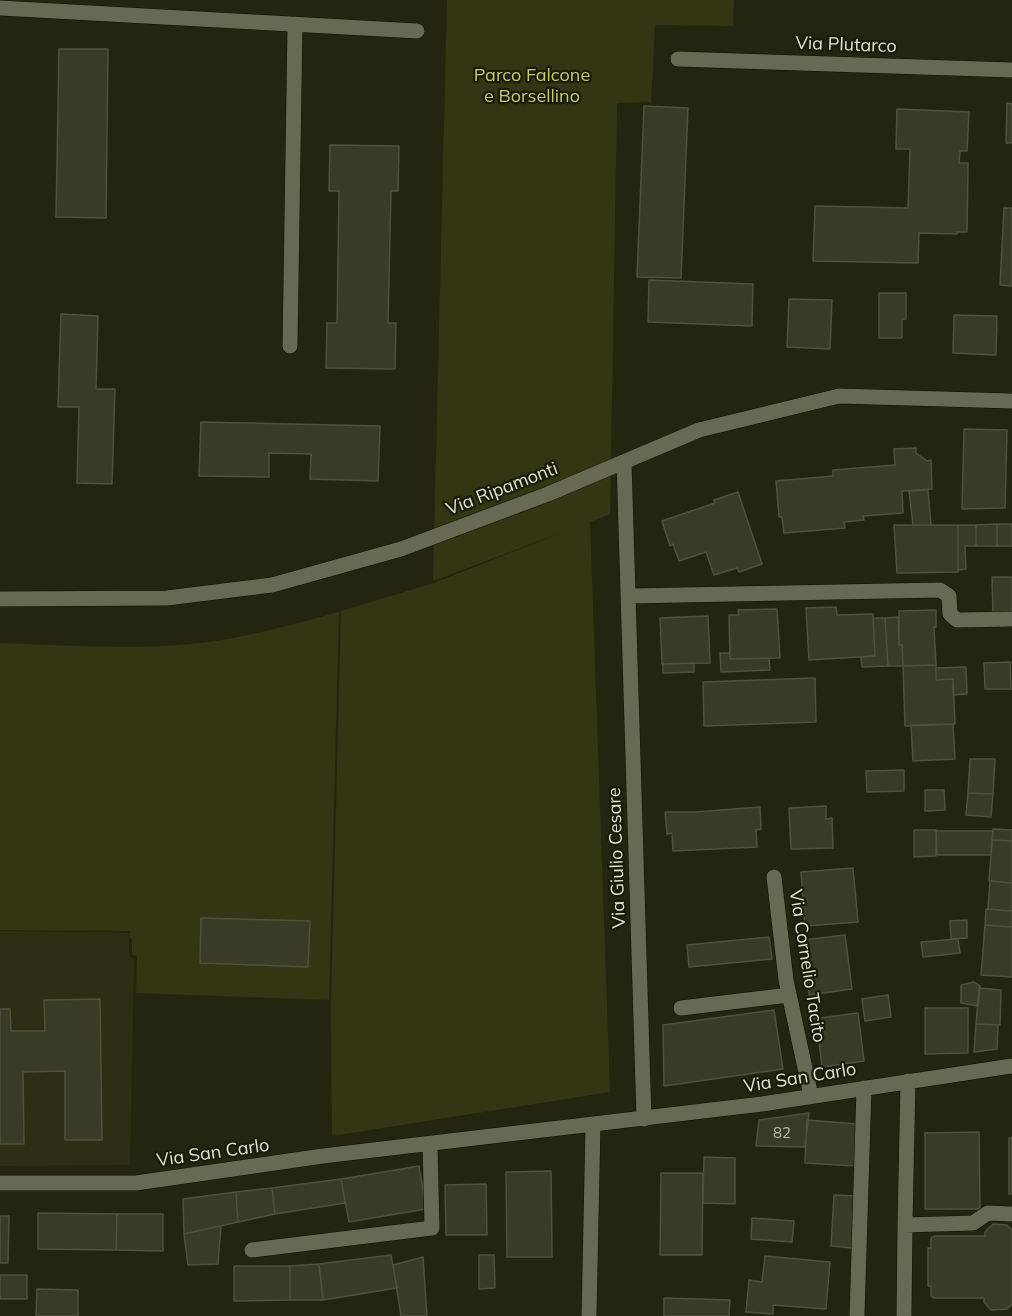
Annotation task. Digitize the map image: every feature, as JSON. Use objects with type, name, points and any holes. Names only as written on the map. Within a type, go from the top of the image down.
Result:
[{"type":"street","points":[[0,8],[417,32]]},
{"type":"street","points":[[290,346],[295,24]]},
{"type":"street","name":"Via Plutarco","points":[[678,59],[1012,70]]},
{"type":"street","name":"Via Ripamonti","points":[[0,599],[167,598],[272,585],[401,549],[548,494],[699,430],[839,396],[1012,401]]},
{"type":"street","name":"Via Giulio Cesare","points":[[624,462],[644,1119]]},
{"type":"street","points":[[628,596],[940,590],[949,596],[950,614],[957,620],[1012,619]]},
{"type":"street","name":"Via Cornelio Tacito","points":[[774,877],[789,995],[811,1096]]},
{"type":"street","points":[[681,1008],[789,995]]},
{"type":"street","name":"Via San Carlo","points":[[0,1183],[136,1183],[323,1156],[644,1119],[1012,1066]]},
{"type":"street","points":[[904,1316],[908,1081]]},
{"type":"street","points":[[857,1316],[864,1088]]},
{"type":"street","points":[[589,1316],[593,1125]]},
{"type":"street","points":[[252,1250],[432,1228],[430,1144]]},
{"type":"street","points":[[905,1225],[973,1222],[988,1213],[1012,1214]]},
{"type":"shaded area","points":[[0,931],[129,933],[129,955],[134,960],[130,1165],[0,1166]]},
{"type":"green space","name":"Parco Falcone e Borsellino","points":[[447,0],[734,0],[733,26],[655,25],[651,102],[617,103],[610,514],[590,522],[610,1092],[332,1136],[331,1003],[341,611],[434,583],[566,531],[433,581]]},
{"type":"green space","points":[[339,612],[329,1000],[136,993],[137,956],[132,955],[130,931],[0,930],[0,643],[120,647],[192,644],[285,627]]},
{"type":"building","points":[[59,49],[108,49],[106,218],[56,217]]},
{"type":"building","points":[[1007,103],[1012,104],[1012,143],[1006,143]]},
{"type":"building","points":[[644,106],[688,108],[681,278],[637,277]]},
{"type":"building","points":[[897,109],[969,112],[967,151],[960,151],[959,163],[968,163],[967,232],[919,233],[918,263],[813,261],[815,206],[908,208],[910,149],[896,149]]},
{"type":"building","points":[[330,145],[399,146],[398,191],[391,191],[388,323],[396,323],[395,369],[326,368],[327,323],[337,323],[339,191],[329,191]]},
{"type":"building","points":[[1004,208],[1012,208],[1012,286],[1000,285]]},
{"type":"building","points":[[649,280],[753,284],[752,326],[648,322]]},
{"type":"building","points":[[879,293],[906,293],[906,319],[902,319],[902,338],[879,338]]},
{"type":"building","points":[[789,299],[832,300],[830,349],[787,347]]},
{"type":"building","points":[[61,314],[98,316],[96,389],[115,389],[112,484],[77,483],[79,407],[58,407]]},
{"type":"building","points":[[954,315],[997,316],[996,355],[953,353]]},
{"type":"building","points":[[201,422],[380,426],[378,481],[310,479],[311,454],[269,453],[269,477],[199,476]]},
{"type":"building","points":[[964,429],[1007,430],[1005,508],[962,509]]},
{"type":"building","points":[[916,448],[916,453],[927,461],[931,460],[932,489],[902,491],[903,513],[863,516],[864,520],[844,522],[845,528],[784,533],[782,517],[779,517],[776,481],[833,476],[833,470],[895,465],[894,449]]},
{"type":"building","points":[[928,490],[931,525],[913,525],[909,491]]},
{"type":"building","points":[[738,492],[762,564],[739,572],[737,568],[714,575],[706,552],[679,561],[673,544],[670,546],[662,521],[715,503],[714,500]]},
{"type":"building","points":[[997,524],[1012,524],[1012,546],[997,546]]},
{"type":"building","points":[[997,524],[997,546],[976,546],[976,525]]},
{"type":"building","points":[[894,525],[958,525],[958,572],[897,573]]},
{"type":"building","points":[[958,525],[976,525],[976,546],[965,546],[966,569],[958,570]]},
{"type":"building","points":[[992,577],[1012,577],[1012,613],[993,614]]},
{"type":"building","points":[[836,607],[837,615],[873,614],[875,656],[809,660],[806,608]]},
{"type":"building","points":[[777,609],[780,658],[730,659],[729,615],[739,615],[738,610]]},
{"type":"building","points":[[936,610],[936,627],[934,627],[936,665],[903,666],[902,645],[899,645],[899,611]]},
{"type":"building","points":[[708,616],[710,663],[662,664],[660,618]]},
{"type":"building","points":[[898,617],[899,645],[902,645],[903,666],[888,666],[885,618]]},
{"type":"building","points":[[873,618],[885,618],[888,666],[862,667],[861,657],[875,656]]},
{"type":"building","points":[[720,653],[730,653],[730,659],[769,658],[770,670],[721,672]]},
{"type":"building","points":[[1010,662],[1011,689],[985,689],[984,663]]},
{"type":"building","points":[[694,663],[694,672],[663,673],[663,664]]},
{"type":"building","points":[[936,665],[936,680],[953,679],[955,724],[905,726],[903,666]]},
{"type":"building","points":[[966,667],[967,694],[953,695],[953,679],[936,680],[936,668]]},
{"type":"building","points":[[815,678],[816,722],[704,726],[703,682]]},
{"type":"building","points":[[953,724],[955,759],[913,761],[911,725]]},
{"type":"building","points":[[970,759],[995,759],[993,794],[968,793]]},
{"type":"building","points":[[904,770],[904,791],[867,792],[866,771]]},
{"type":"building","points":[[925,790],[944,790],[945,810],[925,811]]},
{"type":"building","points":[[968,793],[993,794],[991,817],[966,815]]},
{"type":"building","points":[[826,806],[826,819],[832,818],[833,848],[791,849],[789,808]]},
{"type":"building","points":[[760,807],[761,829],[756,830],[757,847],[673,851],[672,833],[667,834],[665,812]]},
{"type":"building","points":[[993,829],[1012,830],[1012,841],[992,840]]},
{"type":"building","points":[[914,830],[936,830],[936,856],[914,857]]},
{"type":"building","points":[[936,831],[993,831],[991,855],[937,855]]},
{"type":"building","points":[[992,840],[1012,841],[1012,883],[989,881]]},
{"type":"building","points":[[853,868],[858,922],[805,926],[801,872]]},
{"type":"building","points":[[990,881],[1012,883],[1012,911],[988,909]]},
{"type":"building","points":[[986,909],[1012,911],[1012,927],[985,925]]},
{"type":"building","points":[[201,918],[310,921],[308,967],[200,963]]},
{"type":"building","points":[[967,920],[967,938],[951,939],[950,921]]},
{"type":"building","points":[[985,925],[1012,927],[1012,977],[981,975]]},
{"type":"building","points":[[845,935],[852,989],[809,995],[803,940]]},
{"type":"building","points":[[769,937],[772,959],[689,967],[687,945]]},
{"type":"building","points":[[958,939],[960,953],[923,957],[921,942]]},
{"type":"building","points":[[974,982],[980,986],[978,1006],[961,1003],[961,985]]},
{"type":"building","points":[[979,988],[1001,990],[1000,1025],[976,1024]]},
{"type":"building","points":[[888,995],[891,1017],[865,1021],[862,999]]},
{"type":"building","points":[[100,999],[102,1140],[65,1140],[65,1071],[23,1072],[24,1144],[0,1144],[0,1009],[10,1009],[11,1031],[45,1031],[44,1000]]},
{"type":"building","points":[[925,1008],[968,1008],[968,1053],[925,1054]]},
{"type":"building","points":[[774,1010],[783,1069],[664,1086],[663,1025]]},
{"type":"building","points":[[858,1013],[864,1061],[822,1067],[819,1041],[815,1041],[812,1019]]},
{"type":"building","points":[[976,1024],[998,1025],[997,1049],[974,1052]]},
{"type":"building","points":[[809,1113],[805,1147],[756,1146],[759,1120]]},
{"type":"building","points":[[807,1120],[858,1124],[856,1166],[805,1163]]},
{"type":"building","points":[[979,1132],[980,1209],[925,1209],[925,1133]]},
{"type":"building","points":[[1009,1138],[1012,1138],[1012,1194],[1009,1194]]},
{"type":"building","points":[[704,1157],[735,1158],[735,1204],[703,1203]]},
{"type":"building","points":[[419,1166],[426,1209],[349,1222],[341,1179]]},
{"type":"building","points":[[551,1171],[552,1257],[507,1257],[506,1172]]},
{"type":"building","points":[[661,1173],[703,1173],[702,1255],[660,1255]]},
{"type":"building","points":[[341,1179],[345,1203],[275,1214],[272,1188]]},
{"type":"building","points":[[486,1184],[487,1235],[446,1235],[445,1185]]},
{"type":"building","points":[[272,1188],[275,1214],[238,1222],[236,1192]]},
{"type":"building","points":[[236,1192],[238,1222],[184,1234],[183,1199]]},
{"type":"building","points":[[834,1195],[856,1196],[853,1248],[831,1246]]},
{"type":"building","points":[[38,1213],[117,1214],[116,1250],[38,1249]]},
{"type":"building","points":[[117,1214],[163,1214],[163,1251],[116,1250]]},
{"type":"building","points":[[0,1216],[9,1216],[8,1263],[0,1263]]},
{"type":"building","points":[[752,1218],[794,1221],[792,1242],[751,1239]]},
{"type":"building","points":[[993,1224],[1007,1225],[1012,1230],[1012,1304],[1007,1309],[991,1310],[984,1302],[984,1298],[934,1298],[931,1296],[931,1286],[928,1286],[928,1248],[931,1248],[931,1238],[934,1236],[985,1236],[985,1232]]},
{"type":"building","points":[[221,1226],[218,1264],[188,1265],[184,1234]]},
{"type":"building","points":[[391,1255],[397,1288],[323,1300],[319,1264]]},
{"type":"building","points":[[479,1255],[494,1255],[495,1288],[479,1289]]},
{"type":"building","points":[[765,1256],[830,1262],[826,1309],[773,1305],[773,1314],[746,1312],[749,1280],[762,1282]]},
{"type":"building","points":[[423,1257],[427,1316],[401,1316],[393,1265]]},
{"type":"building","points":[[319,1264],[323,1300],[290,1300],[290,1266]]},
{"type":"building","points":[[234,1266],[290,1266],[290,1300],[234,1301]]},
{"type":"building","points":[[0,1275],[27,1275],[27,1299],[0,1299]]},
{"type":"building","points":[[37,1289],[78,1290],[78,1316],[36,1316]]},
{"type":"building","points":[[664,1298],[730,1300],[729,1316],[664,1316]]}]
